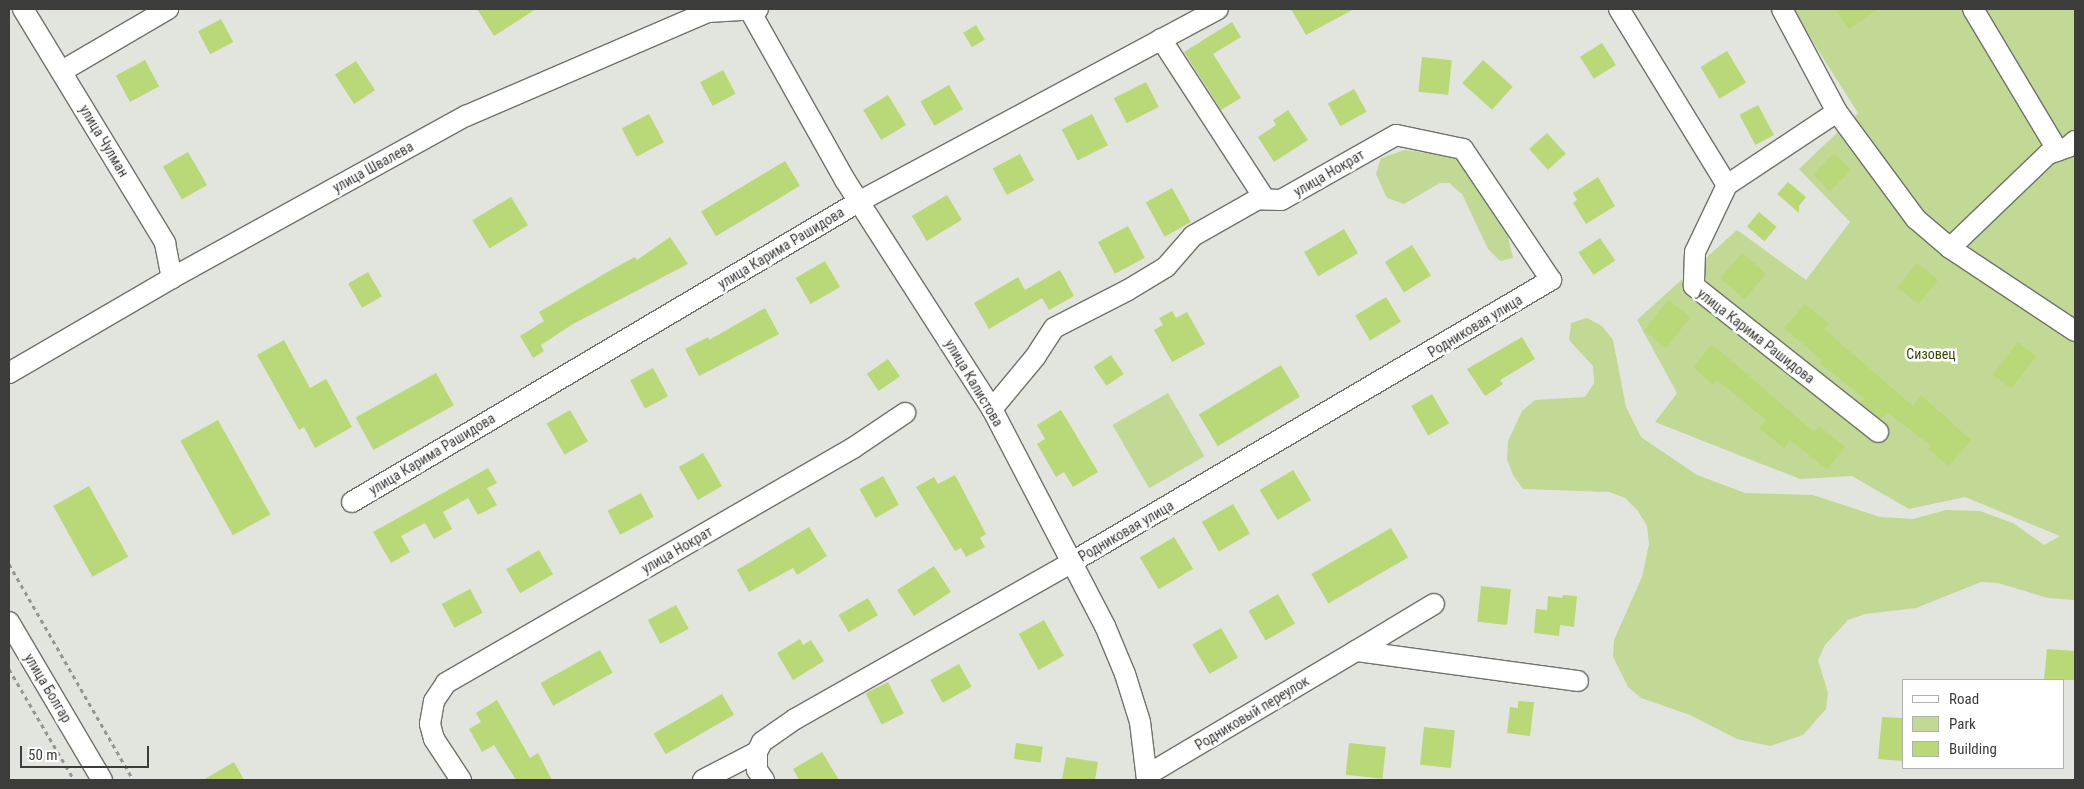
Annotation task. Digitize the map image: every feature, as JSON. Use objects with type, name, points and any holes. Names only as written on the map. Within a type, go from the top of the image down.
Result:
[{"type":"street","name":"улица Чулман","points":[[23,9],[164,243],[172,278]]},
{"type":"street","points":[[62,71],[168,9]]},
{"type":"street","name":"улица Калистова","points":[[752,9],[845,180],[992,408],[1072,562],[1125,674],[1140,722],[1147,777]]},
{"type":"street","name":"улица Швалева","points":[[9,373],[172,278],[466,116],[708,12],[752,9]]},
{"type":"street","name":"улица Карима Рашидова","points":[[352,502],[860,201],[1218,9]]},
{"type":"street","points":[[1619,9],[1727,186],[1837,112]]},
{"type":"street","points":[[1782,9],[1837,112],[1916,219],[1950,248],[2075,332]]},
{"type":"street","points":[[1950,248],[2048,154],[2067,146],[1972,9]]},
{"type":"street","points":[[1161,40],[1266,199]]},
{"type":"street","name":"улица Нократ","points":[[992,408],[1036,356],[1054,328],[1128,290],[1166,267],[1193,236],[1258,198],[1281,200],[1396,135],[1463,149],[1551,280]]},
{"type":"street","name":"улица Карима Рашидова","points":[[1727,186],[1695,252],[1694,286],[1878,432]]},
{"type":"street","name":"Родниковая улица","points":[[703,780],[758,752],[762,742],[795,719],[1072,562],[1551,280]]},
{"type":"street","name":"улица Нократ","points":[[461,780],[434,739],[430,724],[434,701],[446,683],[853,448],[905,413]]},
{"type":"street","name":"Родниковый переулок","points":[[1147,777],[1434,604]]},
{"type":"street","name":"улица Болгар","points":[[9,622],[102,780]]},
{"type":"street","points":[[1356,651],[1578,681]]},
{"type":"street","points":[[758,752],[757,770],[764,780]]},
{"type":"path","points":[[9,564],[134,780]]},
{"type":"path","points":[[9,670],[74,780]]},
{"type":"green space","name":"Сизовец","points":[[1792,9],[2075,9],[2075,600],[2048,598],[1998,583],[1981,582],[1916,608],[1865,614],[1848,620],[1825,645],[1818,660],[1828,693],[1826,709],[1803,735],[1770,746],[1737,739],[1690,715],[1641,698],[1628,687],[1613,657],[1614,640],[1642,577],[1649,544],[1647,526],[1638,511],[1625,498],[1609,492],[1523,489],[1513,475],[1507,459],[1508,441],[1522,411],[1535,400],[1585,397],[1594,383],[1593,366],[1569,340],[1571,323],[1587,318],[1602,326],[1613,340],[1626,407],[1641,437],[1697,475],[1745,493],[1813,495],[1880,517],[1913,519],[1946,510],[1980,511],[2013,523],[2044,545],[2060,536],[1965,497],[1909,509],[1852,476],[1800,479],[1655,422],[1677,393],[1637,320],[1737,230],[1806,280],[1850,222],[1799,169],[1858,113]]},
{"type":"green space","points":[[1405,150],[1447,156],[1463,162],[1505,225],[1513,258],[1500,261],[1488,249],[1462,194],[1449,183],[1440,183],[1404,204],[1387,198],[1376,174],[1381,158]]},
{"type":"green space","points":[[1168,393],[1204,456],[1149,488],[1113,425]]},
{"type":"building","points":[[477,9],[536,9],[494,36]]},
{"type":"building","points":[[1291,9],[1354,9],[1306,35]]},
{"type":"building","points":[[1835,9],[1878,9],[1849,29]]},
{"type":"building","points":[[221,19],[233,42],[210,54],[198,31]]},
{"type":"building","points":[[1232,22],[1241,37],[1213,54],[1241,98],[1221,110],[1184,52]]},
{"type":"building","points":[[976,25],[985,40],[972,47],[963,33]]},
{"type":"building","points":[[1602,43],[1616,65],[1594,79],[1580,57]]},
{"type":"building","points":[[1727,51],[1746,83],[1719,99],[1700,67]]},
{"type":"building","points":[[1422,57],[1452,60],[1448,95],[1418,92]]},
{"type":"building","points":[[145,60],[159,86],[130,102],[116,75]]},
{"type":"building","points":[[1483,60],[1513,87],[1492,110],[1462,83]]},
{"type":"building","points":[[356,61],[375,90],[354,104],[335,75]]},
{"type":"building","points":[[723,70],[736,94],[713,106],[700,82]]},
{"type":"building","points":[[1146,82],[1159,107],[1127,123],[1114,98]]},
{"type":"building","points":[[949,85],[963,109],[934,126],[920,102]]},
{"type":"building","points":[[1354,89],[1367,112],[1340,126],[1328,104]]},
{"type":"building","points":[[888,95],[906,125],[881,140],[863,110]]},
{"type":"building","points":[[1758,105],[1774,135],[1755,145],[1739,115]]},
{"type":"building","points":[[1288,110],[1308,140],[1274,162],[1258,137],[1276,125],[1273,120]]},
{"type":"building","points":[[649,114],[664,142],[637,157],[622,129]]},
{"type":"building","points":[[1092,114],[1108,145],[1078,161],[1062,129]]},
{"type":"building","points":[[1547,133],[1566,154],[1548,170],[1529,149]]},
{"type":"building","points":[[188,152],[207,185],[182,199],[163,166]]},
{"type":"building","points":[[1834,153],[1851,170],[1830,191],[1813,174]]},
{"type":"building","points":[[1020,154],[1034,180],[1007,195],[993,169]]},
{"type":"building","points":[[785,161],[800,186],[716,236],[701,211]]},
{"type":"building","points":[[1598,177],[1615,206],[1586,224],[1573,203],[1577,200],[1573,193]]},
{"type":"building","points":[[1788,182],[1806,197],[1799,206],[1799,213],[1777,194]]},
{"type":"building","points":[[1172,188],[1191,222],[1165,237],[1146,203]]},
{"type":"building","points":[[947,195],[962,220],[927,241],[912,216]]},
{"type":"building","points":[[511,197],[528,225],[489,248],[472,220]]},
{"type":"building","points":[[1759,212],[1777,227],[1764,241],[1747,227]]},
{"type":"building","points":[[1128,226],[1145,258],[1115,274],[1098,242]]},
{"type":"building","points":[[1344,229],[1358,253],[1318,276],[1304,252]]},
{"type":"building","points":[[670,237],[688,264],[573,324],[541,345],[544,351],[533,358],[520,336],[544,321],[539,312],[635,257],[637,260]]},
{"type":"building","points":[[1600,238],[1615,260],[1594,275],[1578,253]]},
{"type":"building","points":[[1412,245],[1431,276],[1404,292],[1385,262]]},
{"type":"building","points":[[1742,253],[1766,274],[1745,299],[1720,278]]},
{"type":"building","points":[[825,261],[840,287],[811,304],[796,278]]},
{"type":"building","points":[[1917,263],[1938,280],[1918,304],[1897,287]]},
{"type":"building","points":[[1060,270],[1074,296],[1049,310],[1042,298],[989,329],[974,303],[1018,277],[1025,290]]},
{"type":"building","points":[[368,272],[382,296],[362,308],[348,284]]},
{"type":"building","points":[[1386,297],[1401,322],[1370,340],[1355,316]]},
{"type":"building","points":[[1668,300],[1690,317],[1666,348],[1644,331]]},
{"type":"building","points":[[1805,304],[1829,324],[1824,329],[1913,406],[1921,395],[1971,440],[1949,466],[1928,449],[1931,446],[1887,412],[1881,419],[1860,403],[1864,398],[1820,363],[1822,360],[1784,328]]},
{"type":"building","points":[[765,308],[779,334],[699,376],[685,349],[708,337],[709,340]]},
{"type":"building","points":[[1172,311],[1176,318],[1187,312],[1205,344],[1172,362],[1154,330],[1163,325],[1159,318]]},
{"type":"building","points":[[1522,337],[1535,359],[1500,380],[1503,384],[1485,396],[1467,369]]},
{"type":"building","points":[[284,340],[310,388],[326,379],[352,427],[315,448],[304,427],[299,430],[257,355]]},
{"type":"building","points":[[2018,342],[2036,356],[2011,388],[1993,374]]},
{"type":"building","points":[[1712,344],[1814,432],[1819,426],[1845,447],[1827,469],[1790,440],[1784,448],[1759,428],[1766,420],[1717,380],[1713,385],[1693,367]]},
{"type":"building","points":[[1111,355],[1124,374],[1106,386],[1094,367]]},
{"type":"building","points":[[888,359],[900,376],[879,391],[867,374]]},
{"type":"building","points":[[1281,365],[1300,397],[1218,446],[1199,414]]},
{"type":"building","points":[[653,368],[668,396],[645,408],[630,380]]},
{"type":"building","points":[[436,373],[454,405],[373,450],[356,418]]},
{"type":"building","points":[[1432,394],[1449,423],[1428,435],[1411,406]]},
{"type":"building","points":[[570,410],[588,441],[565,455],[547,424]]},
{"type":"building","points":[[1061,410],[1098,472],[1073,487],[1064,472],[1056,477],[1037,444],[1045,439],[1037,425]]},
{"type":"building","points":[[218,420],[270,514],[233,535],[180,441]]},
{"type":"building","points":[[703,453],[722,486],[698,500],[679,467]]},
{"type":"building","points":[[488,468],[497,483],[487,488],[497,505],[478,515],[468,498],[443,512],[452,529],[434,539],[425,523],[401,536],[410,552],[391,563],[373,532]]},
{"type":"building","points":[[1293,470],[1311,500],[1278,520],[1260,490]]},
{"type":"building","points":[[955,475],[986,534],[980,538],[985,547],[966,557],[961,548],[955,551],[916,487],[934,477],[938,484]]},
{"type":"building","points":[[883,476],[899,505],[875,518],[859,489]]},
{"type":"building","points":[[89,486],[128,557],[92,577],[53,506]]},
{"type":"building","points":[[641,493],[654,517],[620,535],[607,511]]},
{"type":"building","points":[[1233,504],[1250,533],[1219,551],[1202,522]]},
{"type":"building","points":[[809,527],[827,556],[797,575],[793,568],[749,592],[737,570]]},
{"type":"building","points":[[1391,528],[1408,557],[1328,603],[1311,574]]},
{"type":"building","points":[[1174,537],[1193,569],[1159,589],[1140,558]]},
{"type":"building","points":[[539,550],[553,574],[520,593],[506,569]]},
{"type":"building","points":[[934,566],[951,592],[914,616],[897,590]]},
{"type":"building","points":[[1481,586],[1511,589],[1507,625],[1477,622]]},
{"type":"building","points":[[470,589],[483,613],[454,628],[442,604]]},
{"type":"building","points":[[1278,594],[1295,623],[1266,640],[1249,611]]},
{"type":"building","points":[[1563,595],[1577,596],[1574,627],[1560,625],[1559,636],[1534,633],[1536,609],[1547,610],[1548,596],[1562,598]]},
{"type":"building","points":[[868,598],[878,615],[849,632],[839,615]]},
{"type":"building","points":[[676,605],[689,629],[660,644],[648,620]]},
{"type":"building","points":[[1044,620],[1064,656],[1039,670],[1019,634]]},
{"type":"building","points":[[1221,628],[1238,657],[1209,674],[1192,644]]},
{"type":"building","points":[[800,639],[803,645],[811,640],[824,661],[793,680],[777,653]]},
{"type":"building","points":[[2047,649],[2075,651],[2075,680],[2044,679]]},
{"type":"building","points":[[600,650],[613,673],[553,706],[541,683]]},
{"type":"building","points":[[959,664],[972,687],[943,703],[930,680]]},
{"type":"building","points":[[888,682],[904,713],[882,725],[866,693]]},
{"type":"building","points":[[722,694],[734,715],[666,754],[654,734]]},
{"type":"building","points":[[497,700],[530,758],[538,753],[552,780],[516,780],[494,745],[482,752],[469,729],[481,722],[476,713]]},
{"type":"building","points":[[1518,701],[1534,702],[1530,736],[1507,733],[1510,707],[1518,708]]},
{"type":"building","points":[[1882,717],[1902,718],[1902,761],[1878,759]]},
{"type":"building","points":[[1424,727],[1455,730],[1451,768],[1420,765]]},
{"type":"building","points":[[1016,743],[1043,747],[1041,763],[1014,759]]},
{"type":"building","points":[[1349,743],[1386,747],[1382,779],[1346,775]]},
{"type":"building","points":[[822,752],[839,780],[799,780],[793,769]]},
{"type":"building","points":[[1066,757],[1098,762],[1095,780],[1062,780]]},
{"type":"building","points":[[234,762],[244,780],[203,780]]}]
